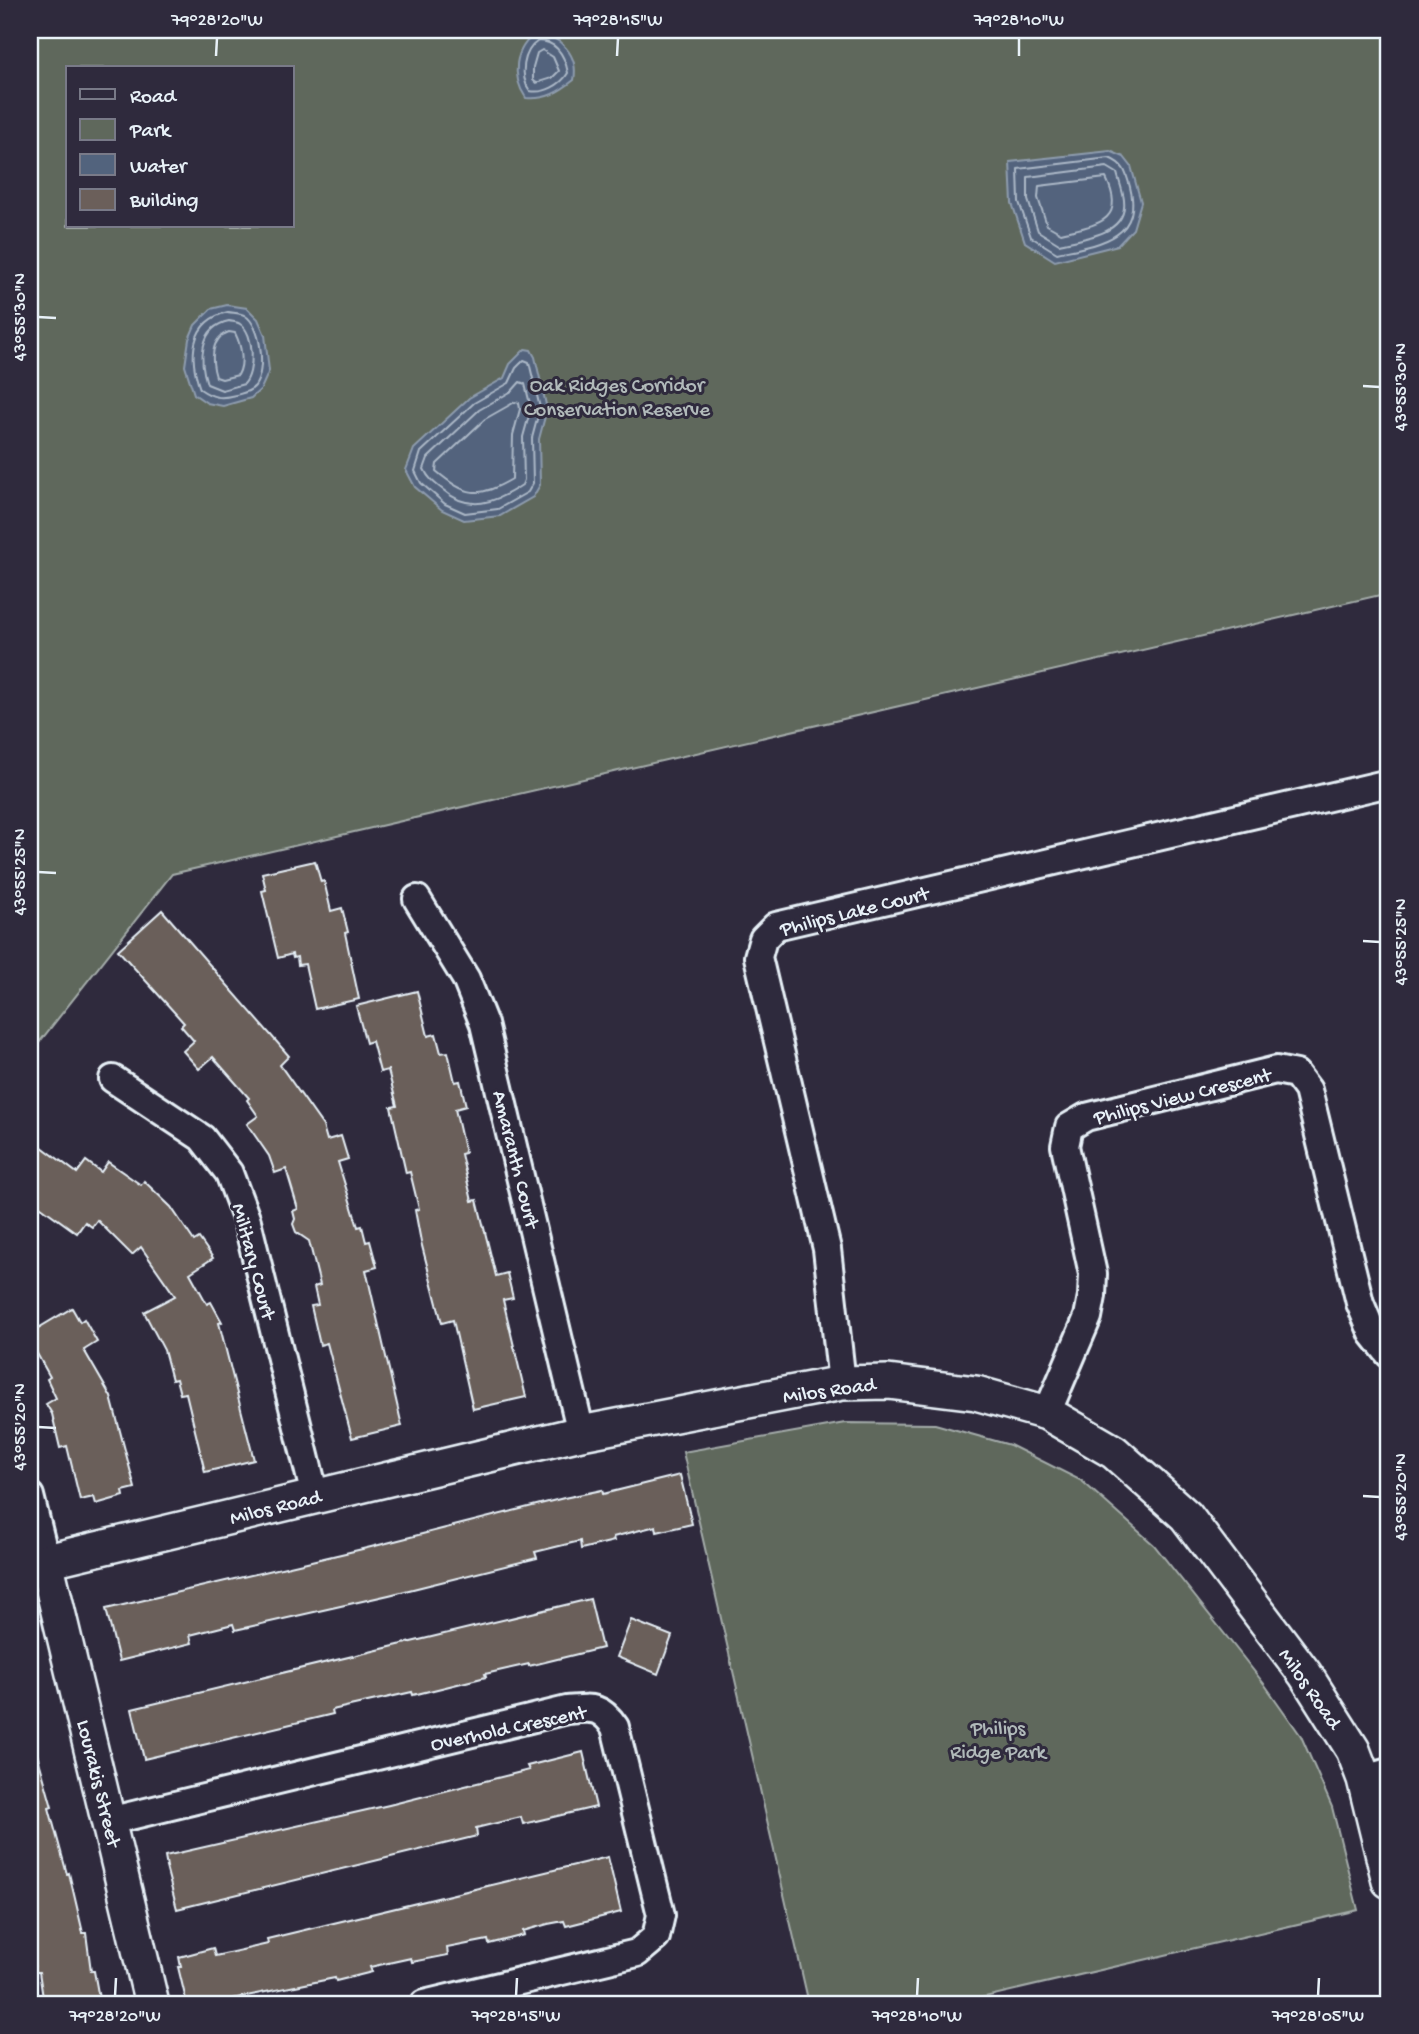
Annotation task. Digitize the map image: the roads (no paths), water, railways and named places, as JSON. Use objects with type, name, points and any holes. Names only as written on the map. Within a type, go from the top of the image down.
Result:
[{"type":"street","name":"Philips Lake Court","points":[[842,1383],[827,1248],[758,957],[763,939],[776,926],[1389,783]]},
{"type":"street","name":"Amaranth Court","points":[[417,900],[466,979],[484,1024],[582,1433]]},
{"type":"street","name":"Philips View Crescent","points":[[1047,1413],[1088,1317],[1092,1296],[1093,1274],[1065,1146],[1069,1127],[1086,1117],[1276,1070],[1296,1074],[1308,1090],[1360,1303],[1373,1334],[1389,1354]]},
{"type":"street","name":"Military Court","points":[[113,1079],[202,1138],[229,1173],[247,1221],[315,1496]]},
{"type":"street","name":"Milos Road","points":[[38,1563],[582,1433],[842,1383],[888,1382],[976,1393],[1047,1413],[1114,1452],[1186,1516],[1305,1674],[1353,1750],[1377,1775],[1389,1881]]},
{"type":"street","points":[[30,1496],[38,1563]]},
{"type":"street","name":"Lourakis Street","points":[[38,1563],[110,1821],[152,2004]]},
{"type":"street","name":"Overhold Crescent","points":[[110,1821],[567,1710],[592,1708],[607,1715],[615,1727],[661,1916],[656,1937],[637,1953],[424,2004]]},
{"type":"water","points":[[536,33],[553,38],[566,48],[574,62],[574,80],[552,94],[540,98],[526,98],[518,81],[517,63],[523,47]]},
{"type":"water","points":[[1110,151],[1124,157],[1131,166],[1141,202],[1133,229],[1118,245],[1055,261],[1025,242],[1012,203],[1010,162]]},
{"type":"water","points":[[227,305],[247,308],[258,319],[265,335],[269,371],[261,389],[251,398],[223,406],[207,403],[194,394],[185,366],[189,339],[195,325],[211,309]]},
{"type":"water","points":[[525,349],[531,350],[535,357],[547,409],[539,439],[540,485],[533,497],[500,516],[464,520],[442,510],[415,487],[406,470],[414,449],[469,398],[504,378],[510,364]]},
{"type":"park label","name":"Oak Ridges Corridor Conservation Reserve","points":[[617,396]]},
{"type":"park label","name":"Philips Ridge Park","points":[[998,1739]]}]
